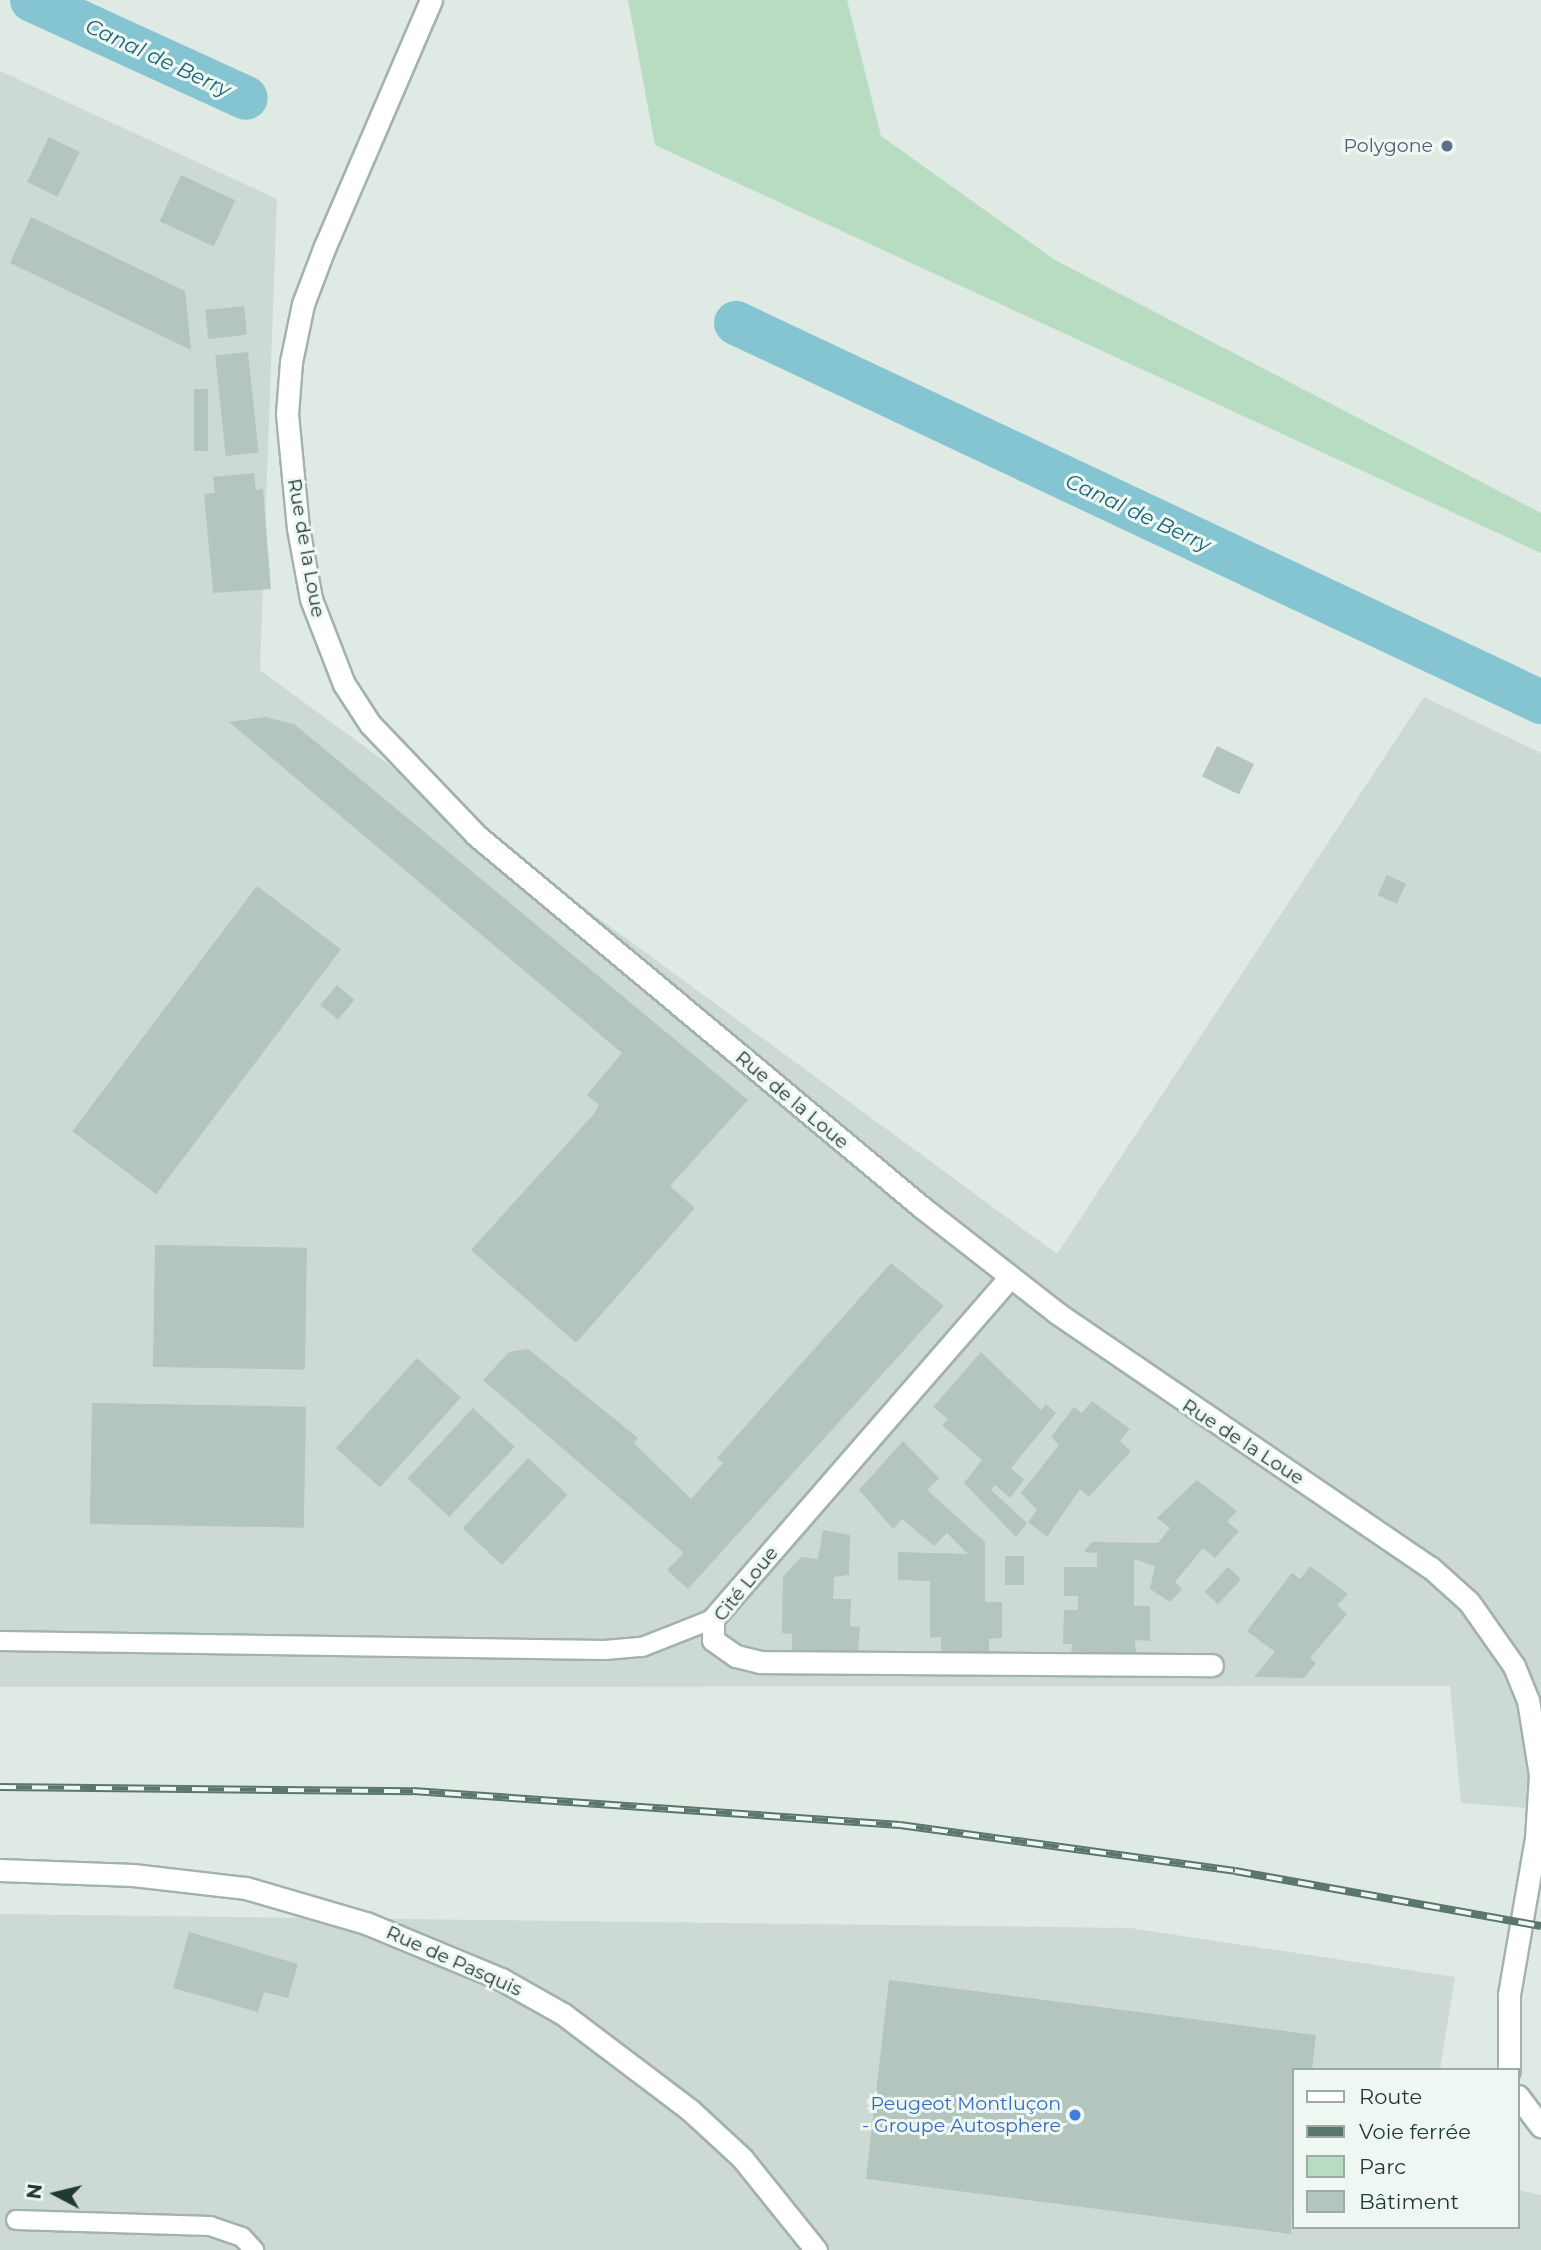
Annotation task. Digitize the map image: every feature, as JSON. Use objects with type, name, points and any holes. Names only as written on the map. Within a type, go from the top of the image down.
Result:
[{"type":"street","name":"Rue de la Loue","points":[[431,0],[316,269],[291,362],[287,414],[298,528],[326,650],[370,724],[476,835],[1010,1277],[1166,1392],[1430,1567],[1495,1633],[1528,1700],[1540,1774],[1536,1838],[1509,1995],[1509,2068]]},
{"type":"street","name":"Cité Loue","points":[[1010,1277],[713,1619],[720,1648],[760,1661],[1212,1665]]},
{"type":"street","name":"Rue de Pasquis","points":[[0,1870],[133,1875],[246,1888],[366,1923],[501,1979],[563,2014],[690,2110],[742,2158],[816,2250]]},
{"type":"street","points":[[1520,2099],[1541,2126]]},
{"type":"lane","points":[[0,1641],[605,1650],[642,1647],[713,1619]]},
{"type":"lane","points":[[16,2220],[210,2226],[242,2237],[254,2250]]},
{"type":"shaded area","points":[[0,71],[277,199],[260,670],[1057,1254],[1424,697],[1541,753],[1541,1809],[1461,1803],[1450,1686],[0,1687]]},
{"type":"shaded area","points":[[0,1914],[1130,1928],[1455,1977],[1440,2068],[1292,2068],[1292,2229],[1520,2229],[1520,2190],[1541,2195],[1541,2250],[0,2250]]},
{"type":"green space","points":[[628,0],[847,0],[881,136],[1055,260],[1541,513],[1541,553],[655,145]]},
{"type":"building","points":[[49,137],[80,152],[58,197],[27,182]]},
{"type":"building","points":[[181,175],[235,200],[214,247],[159,221]]},
{"type":"building","points":[[31,217],[185,291],[191,350],[10,263]]},
{"type":"building","points":[[244,306],[247,335],[208,339],[205,310]]},
{"type":"building","points":[[248,352],[259,452],[226,456],[215,355]]},
{"type":"building","points":[[194,389],[208,389],[208,451],[194,451]]},
{"type":"building","points":[[254,473],[256,490],[263,489],[271,589],[213,593],[204,494],[215,493],[213,477]]},
{"type":"building","points":[[265,717],[294,724],[748,1100],[670,1186],[695,1208],[576,1343],[471,1250],[593,1115],[599,1105],[587,1095],[622,1053],[229,722]]},
{"type":"building","points":[[1217,746],[1254,764],[1239,795],[1202,777]]},
{"type":"building","points":[[1387,875],[1406,884],[1397,904],[1378,895]]},
{"type":"building","points":[[257,886],[341,949],[156,1194],[72,1131]]},
{"type":"building","points":[[337,985],[355,1000],[338,1020],[320,1005]]},
{"type":"building","points":[[155,1245],[307,1248],[305,1370],[153,1367]]},
{"type":"building","points":[[891,1263],[944,1306],[688,1589],[667,1570],[684,1553],[483,1380],[509,1352],[528,1349],[638,1438],[634,1443],[691,1499],[723,1463],[717,1458]]},
{"type":"building","points":[[981,1352],[1041,1410],[1046,1404],[1056,1413],[1011,1468],[1024,1480],[1010,1498],[995,1485],[991,1490],[1027,1523],[1016,1537],[964,1483],[982,1460],[942,1425],[948,1419],[933,1407]]},
{"type":"building","points":[[417,1358],[461,1397],[380,1487],[336,1448]]},
{"type":"building","points":[[1092,1401],[1130,1429],[1120,1441],[1131,1451],[1089,1497],[1080,1489],[1047,1537],[1028,1522],[1037,1510],[1021,1493],[1059,1445],[1051,1437],[1074,1407],[1082,1413]]},
{"type":"building","points":[[92,1403],[306,1407],[304,1528],[90,1524]]},
{"type":"building","points":[[473,1408],[515,1447],[449,1517],[408,1478]]},
{"type":"building","points":[[903,1441],[939,1478],[927,1490],[985,1542],[985,1602],[1002,1602],[1002,1638],[989,1639],[989,1651],[941,1651],[941,1637],[930,1638],[930,1581],[898,1580],[898,1552],[968,1554],[947,1533],[934,1546],[902,1519],[893,1529],[859,1490]]},
{"type":"building","points":[[528,1458],[567,1495],[502,1565],[463,1528]]},
{"type":"building","points":[[1197,1480],[1237,1511],[1227,1522],[1239,1531],[1215,1558],[1203,1548],[1175,1582],[1182,1589],[1170,1602],[1150,1589],[1155,1566],[1134,1559],[1134,1606],[1150,1606],[1150,1641],[1135,1640],[1136,1653],[1071,1653],[1072,1644],[1063,1644],[1064,1610],[1078,1610],[1078,1596],[1064,1596],[1064,1567],[1097,1567],[1097,1553],[1084,1552],[1092,1542],[1158,1543],[1170,1528],[1157,1518]]},
{"type":"building","points":[[823,1530],[850,1535],[849,1575],[834,1577],[833,1599],[851,1599],[850,1626],[860,1627],[858,1651],[792,1650],[792,1634],[782,1633],[783,1577],[801,1557],[818,1559]]},
{"type":"building","points":[[1005,1556],[1024,1556],[1024,1585],[1005,1585]]},
{"type":"building","points":[[1310,1566],[1348,1594],[1337,1605],[1347,1614],[1310,1658],[1316,1663],[1304,1678],[1254,1677],[1275,1652],[1247,1631],[1292,1573],[1300,1579]]},
{"type":"building","points":[[1228,1567],[1241,1579],[1218,1604],[1205,1592]]},
{"type":"building","points":[[189,1932],[298,1964],[288,1998],[264,1992],[258,2012],[173,1988]]},
{"type":"building","points":[[889,1980],[1316,2035],[1312,2068],[1292,2068],[1291,2234],[866,2179]]},
{"type":"waterway","name":"Canal de Berry","points":[[32,0],[246,98]]},
{"type":"waterway","name":"Canal de Berry","points":[[736,323],[1541,702]]},
{"type":"railway","points":[[0,1787],[413,1791],[900,1825],[1235,1871],[1541,1926]]},
{"type":"place","name":"Polygone","points":[[1447,146]]},
{"type":"place","name":"Peugeot Montluçon - Groupe Autosphere","points":[[1075,2115]]}]
